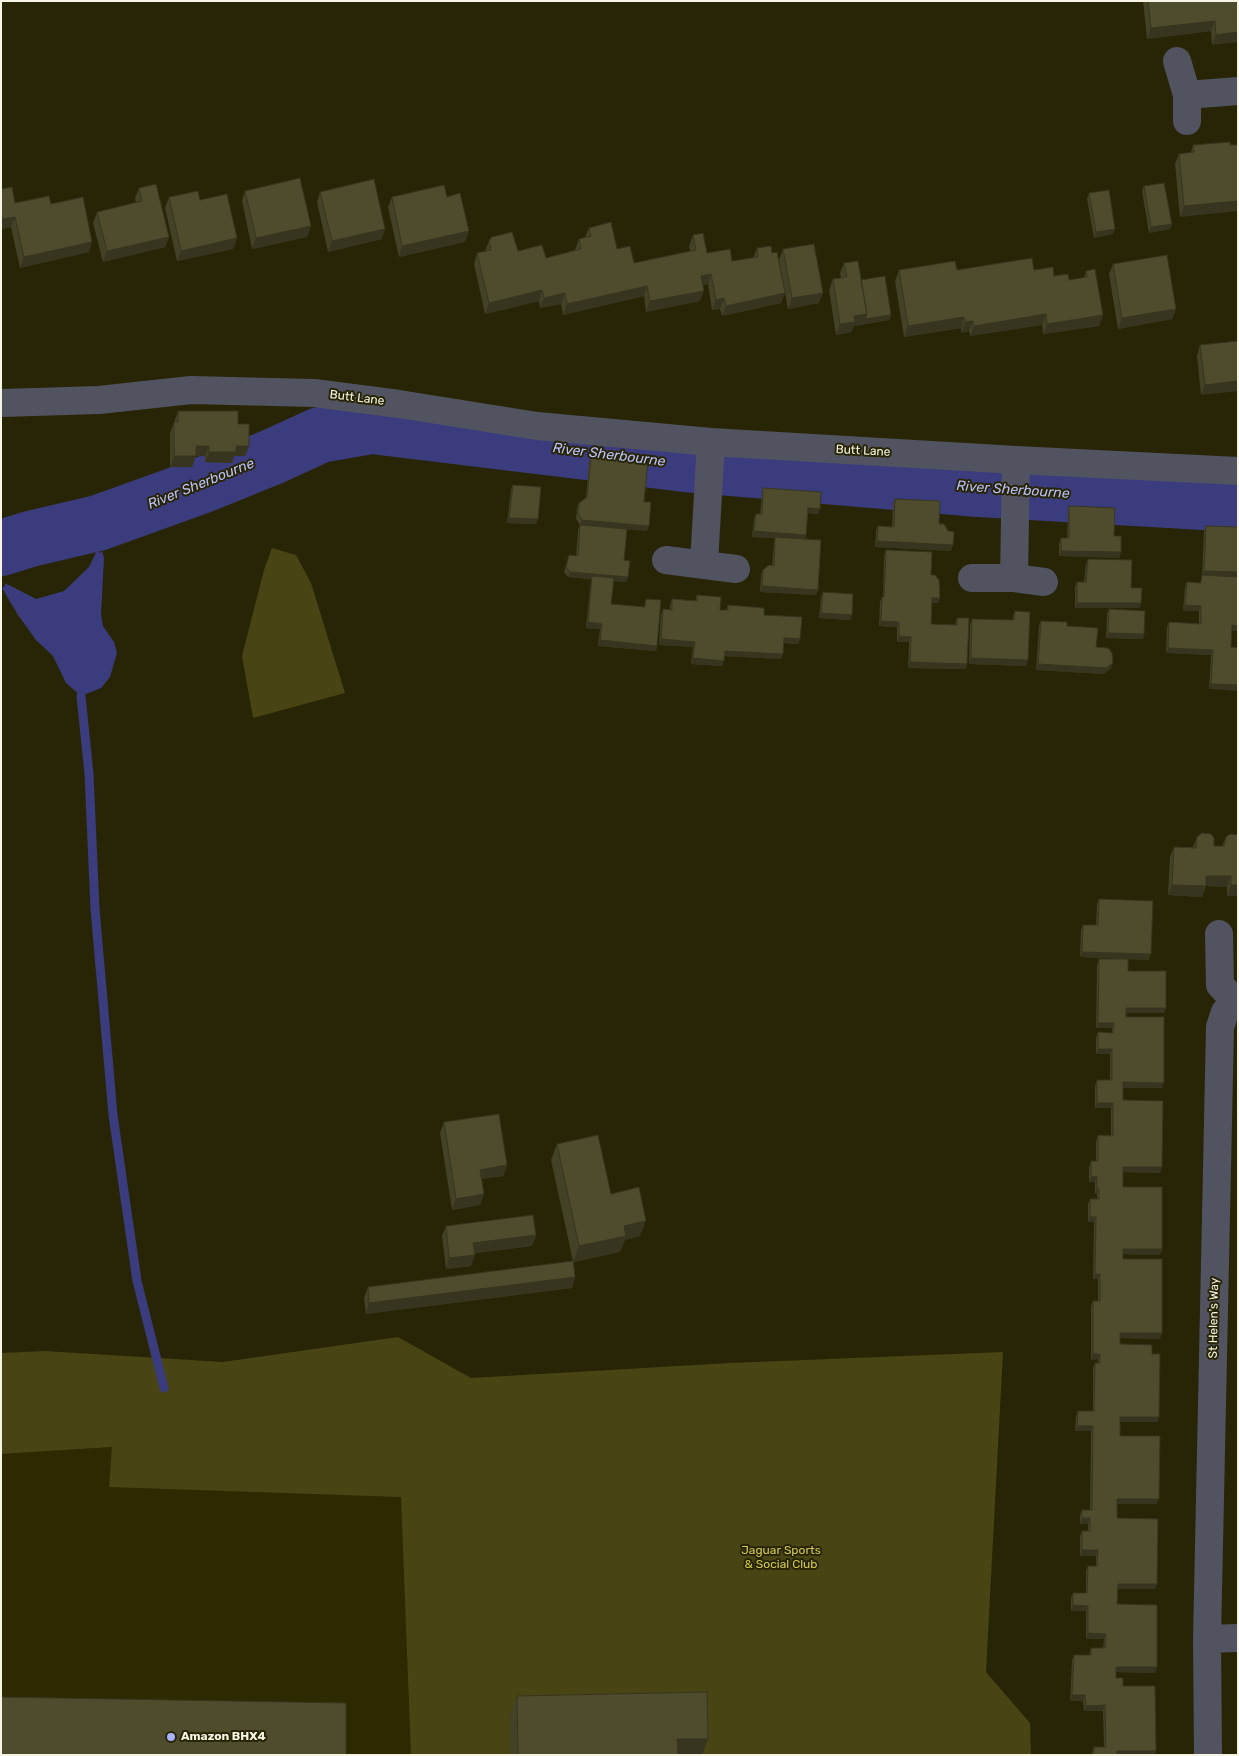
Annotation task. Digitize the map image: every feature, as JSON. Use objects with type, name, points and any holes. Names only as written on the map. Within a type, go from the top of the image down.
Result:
[{"type":"street","points":[[1177,61],[1187,108],[1238,91]]},
{"type":"street","name":"Butt Lane","points":[[1,403],[99,400],[191,390],[314,393],[399,404],[537,426],[710,460],[1015,482],[1238,471]]},
{"type":"street","points":[[704,564],[710,460]]},
{"type":"street","points":[[1014,578],[1015,482]]},
{"type":"street","points":[[666,560],[736,569]]},
{"type":"street","points":[[972,578],[1014,578],[1044,582]]},
{"type":"street","name":"St Helen's Way","points":[[1208,1755],[1206,1639],[1220,1027],[1225,1012],[1236,1000],[1220,984],[1219,934]]},
{"type":"street","points":[[1206,1639],[1238,1638]]},
{"type":"shaded area","points":[[97,550],[100,553],[102,551],[104,558],[101,615],[103,626],[114,642],[117,653],[110,677],[101,688],[81,696],[66,683],[53,656],[36,640],[2,588],[5,586],[5,583],[36,599],[64,591],[89,567]]},
{"type":"shaded area","points":[[472,1425],[471,1755],[1,1755],[1,1454]]},
{"type":"green space","points":[[272,548],[296,555],[311,583],[345,693],[253,718],[242,656],[264,570]]},
{"type":"green space","name":"Jaguar Sports & Social Club","points":[[398,1337],[471,1378],[730,1363],[1003,1352],[986,1672],[1030,1723],[1031,1755],[411,1755],[401,1497],[109,1487],[112,1447],[1,1454],[1,1353],[45,1351],[223,1362]]},
{"type":"building","points":[[1148,1],[1238,1],[1238,32],[1216,35],[1215,21],[1151,28]]},
{"type":"building","points":[[1230,142],[1230,145],[1238,145],[1238,201],[1184,206],[1179,154],[1194,152],[1193,145]]},
{"type":"building","points":[[300,178],[311,226],[256,238],[245,191]]},
{"type":"building","points":[[374,179],[385,229],[332,241],[320,192]]},
{"type":"building","points":[[1164,183],[1172,224],[1151,227],[1144,186]]},
{"type":"building","points":[[156,184],[169,237],[107,251],[97,212],[142,201],[139,188]]},
{"type":"building","points":[[444,185],[447,197],[460,193],[469,231],[402,246],[392,197]]},
{"type":"building","points":[[12,187],[15,203],[49,196],[51,204],[83,197],[92,242],[24,257],[15,217],[3,219],[1,214],[1,189]]},
{"type":"building","points":[[1109,190],[1115,229],[1096,232],[1089,193]]},
{"type":"building","points":[[198,191],[200,200],[227,194],[237,238],[181,251],[169,197]]},
{"type":"building","points":[[611,222],[617,249],[630,246],[634,263],[696,250],[693,235],[703,233],[707,253],[730,249],[732,261],[758,257],[757,248],[771,246],[772,253],[777,252],[785,293],[726,306],[724,298],[716,300],[711,274],[701,276],[704,291],[650,301],[647,286],[567,304],[565,293],[544,298],[542,290],[489,303],[477,253],[491,250],[489,241],[492,237],[512,232],[518,251],[542,245],[546,258],[581,249],[579,239],[591,236],[589,228]]},
{"type":"building","points":[[814,244],[823,293],[792,298],[783,249]]},
{"type":"building","points":[[1167,255],[1176,309],[1122,318],[1113,264]]},
{"type":"building","points":[[1032,258],[1034,270],[1053,267],[1054,276],[1068,274],[1069,280],[1087,277],[1086,271],[1095,269],[1103,315],[1047,324],[1046,314],[974,326],[973,321],[965,322],[964,317],[908,326],[899,270],[955,261],[957,270]]},
{"type":"building","points":[[858,261],[867,314],[854,316],[855,322],[840,324],[833,279],[847,277],[844,263]]},
{"type":"building","points":[[885,276],[891,315],[865,319],[867,314],[861,280]]},
{"type":"building","points":[[1238,341],[1238,381],[1205,385],[1200,345]]},
{"type":"building","points":[[178,411],[238,411],[238,424],[249,424],[249,446],[236,446],[236,452],[209,452],[209,446],[196,446],[196,456],[174,456],[174,422],[178,422]]},
{"type":"building","points":[[591,457],[648,462],[644,502],[651,502],[649,526],[582,520],[578,513],[579,503],[587,497]]},
{"type":"building","points":[[513,485],[541,487],[538,519],[509,518]]},
{"type":"building","points":[[763,488],[821,492],[820,509],[808,508],[806,535],[754,531],[756,514],[762,514]]},
{"type":"building","points":[[895,499],[940,501],[939,524],[944,524],[948,531],[954,532],[953,545],[877,541],[878,526],[894,527]]},
{"type":"building","points":[[1069,506],[1115,508],[1114,536],[1121,536],[1121,552],[1061,551],[1061,538],[1069,538]]},
{"type":"building","points":[[580,525],[627,529],[624,560],[630,561],[628,577],[570,572],[566,567],[569,555],[578,556]]},
{"type":"building","points":[[1206,526],[1238,527],[1238,572],[1204,571]]},
{"type":"building","points":[[775,537],[821,540],[818,590],[762,586],[763,570],[769,565],[774,566]]},
{"type":"building","points":[[886,550],[932,552],[931,575],[935,575],[939,580],[940,598],[932,598],[931,624],[957,625],[957,618],[969,618],[967,664],[910,662],[911,637],[899,636],[899,622],[881,621]]},
{"type":"building","points":[[1088,559],[1132,560],[1131,588],[1142,588],[1141,603],[1077,603],[1077,582],[1086,582]]},
{"type":"building","points":[[1202,575],[1238,577],[1238,626],[1232,625],[1231,647],[1238,648],[1238,685],[1211,684],[1213,650],[1168,648],[1169,622],[1201,624],[1201,606],[1185,605],[1187,582],[1201,583]]},
{"type":"building","points":[[592,576],[614,578],[611,604],[645,607],[646,599],[661,600],[657,646],[600,640],[602,624],[588,622]]},
{"type":"building","points":[[823,592],[853,594],[852,615],[821,613]]},
{"type":"building","points":[[697,595],[721,597],[720,610],[728,610],[728,605],[764,608],[764,615],[802,617],[800,639],[784,638],[783,654],[725,651],[724,661],[693,658],[695,642],[661,639],[663,609],[672,610],[672,599],[697,601]]},
{"type":"building","points":[[1109,609],[1145,611],[1144,634],[1108,633]]},
{"type":"building","points":[[1015,611],[1030,612],[1028,660],[971,658],[972,619],[1014,620]]},
{"type":"building","points":[[1041,621],[1067,622],[1067,626],[1098,628],[1096,647],[1108,648],[1112,653],[1113,663],[1106,668],[1038,664]]},
{"type":"building","points":[[1202,833],[1211,834],[1214,838],[1214,846],[1224,846],[1226,837],[1230,834],[1238,835],[1238,885],[1231,885],[1231,876],[1206,876],[1206,886],[1172,885],[1174,847],[1196,848],[1197,837]]},
{"type":"building","points":[[1099,899],[1153,901],[1151,954],[1082,952],[1083,925],[1098,925]]},
{"type":"building","points":[[1099,959],[1128,959],[1128,971],[1166,971],[1166,1008],[1126,1008],[1126,1017],[1164,1017],[1164,1083],[1123,1082],[1123,1100],[1163,1101],[1162,1167],[1123,1167],[1123,1187],[1162,1187],[1162,1249],[1123,1249],[1123,1259],[1162,1259],[1162,1333],[1120,1333],[1120,1344],[1152,1345],[1152,1354],[1160,1354],[1159,1417],[1120,1417],[1120,1436],[1160,1436],[1159,1499],[1117,1499],[1117,1518],[1158,1519],[1157,1584],[1118,1584],[1117,1604],[1157,1605],[1157,1667],[1116,1667],[1116,1678],[1123,1678],[1123,1686],[1155,1686],[1156,1751],[1117,1751],[1117,1755],[1094,1755],[1094,1747],[1106,1747],[1105,1705],[1086,1706],[1085,1695],[1072,1695],[1074,1655],[1091,1655],[1091,1648],[1105,1648],[1106,1634],[1088,1633],[1088,1606],[1073,1605],[1073,1593],[1087,1593],[1088,1566],[1097,1566],[1098,1550],[1082,1550],[1082,1531],[1090,1531],[1090,1518],[1082,1518],[1082,1510],[1092,1510],[1093,1426],[1077,1426],[1078,1411],[1094,1411],[1095,1363],[1100,1363],[1100,1354],[1093,1354],[1093,1301],[1100,1301],[1100,1274],[1095,1274],[1096,1217],[1090,1217],[1090,1199],[1099,1199],[1099,1189],[1097,1189],[1097,1177],[1091,1176],[1091,1161],[1098,1161],[1098,1135],[1113,1136],[1113,1103],[1097,1103],[1097,1080],[1112,1080],[1112,1049],[1098,1049],[1098,1032],[1113,1033],[1114,1023],[1098,1023]]},
{"type":"building","points":[[499,1114],[507,1165],[480,1170],[484,1194],[456,1199],[444,1122]]},
{"type":"building","points":[[598,1135],[611,1194],[639,1187],[646,1221],[624,1226],[626,1236],[579,1246],[557,1144]]},
{"type":"building","points":[[533,1215],[536,1235],[473,1243],[475,1255],[449,1258],[446,1226]]},
{"type":"building","points":[[573,1261],[575,1277],[369,1303],[368,1287]]},
{"type":"building","points":[[707,1692],[708,1739],[677,1739],[678,1755],[518,1755],[517,1696]]},
{"type":"building","name":"Amazon BHX4","points":[[1,1697],[346,1703],[346,1755],[1,1755]]},
{"type":"waterway","name":"River Sherbourne","points":[[1,548],[98,523],[198,487],[320,435],[372,426],[685,464],[979,489],[1238,504]]},
{"type":"waterway","points":[[81,696],[89,774],[95,909],[113,1115],[137,1281],[164,1388]]},
{"type":"place","name":"Amazon BHX4","points":[[171,1737]]}]
